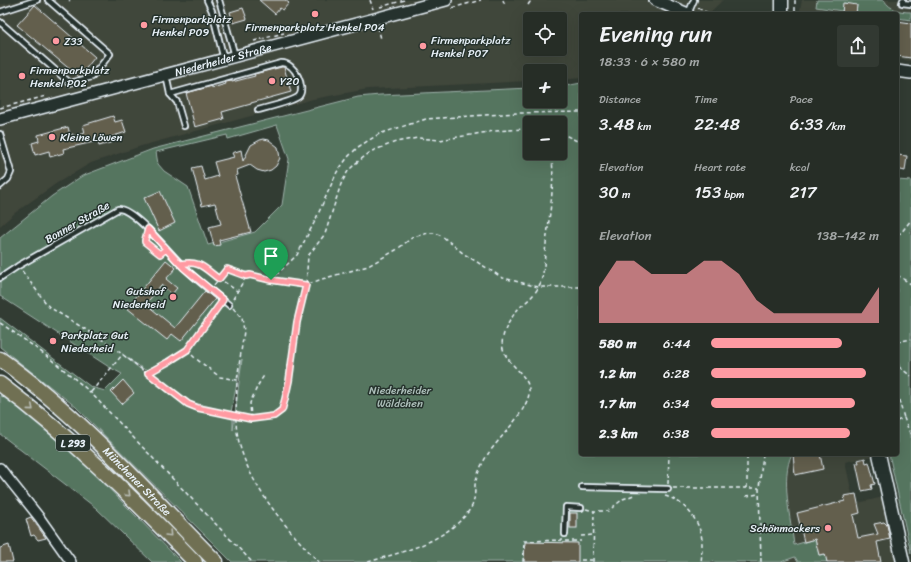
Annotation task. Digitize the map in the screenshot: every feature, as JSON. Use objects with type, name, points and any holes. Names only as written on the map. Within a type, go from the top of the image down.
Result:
[{"type":"highway","name":"Münchener Straße","points":[[0,359],[42,390],[78,423],[216,562]]},
{"type":"highway","name":"Münchener Straße","points":[[0,384],[31,408],[99,466],[196,562]]},
{"type":"highway","points":[[183,529],[214,550],[226,562]]},
{"type":"main road","points":[[782,0],[782,12]]},
{"type":"main road","points":[[879,456],[903,562]]},
{"type":"street","name":"Niederheider Straße","points":[[0,119],[446,0]]},
{"type":"street","points":[[655,0],[683,12]]},
{"type":"street","points":[[899,71],[911,73]]},
{"type":"street","points":[[0,468],[39,517],[71,562]]},
{"type":"lane","points":[[0,12],[37,0]]},
{"type":"lane","points":[[0,22],[70,83],[92,77],[110,54],[48,0]]},
{"type":"lane","points":[[207,0],[229,58]]},
{"type":"lane","points":[[219,0],[229,58]]},
{"type":"lane","points":[[689,12],[694,0]]},
{"type":"lane","points":[[903,0],[902,3],[911,4]]},
{"type":"lane","points":[[170,94],[281,63],[286,63],[292,66],[297,73],[301,90],[298,98],[258,110]]},
{"type":"lane","points":[[166,75],[170,94],[177,102],[184,126]]},
{"type":"lane","points":[[0,134],[11,172],[8,179],[0,186]]},
{"type":"lane","name":"Bonner Straße","points":[[0,278],[18,266],[122,208],[128,211],[148,229],[180,264],[229,305]]},
{"type":"lane","points":[[582,487],[668,489]]},
{"type":"lane","points":[[565,534],[566,507],[581,508]]},
{"type":"path","points":[[370,0],[373,9]]},
{"type":"path","points":[[503,0],[505,5]]},
{"type":"path","points":[[528,0],[530,2],[528,5]]},
{"type":"path","points":[[795,0],[795,12]]},
{"type":"path","points":[[700,10],[705,12]]},
{"type":"path","points":[[379,29],[381,39]]},
{"type":"path","points":[[271,280],[297,255],[314,223],[337,172],[348,157],[358,148],[379,134],[426,119],[516,113],[579,112]]},
{"type":"path","points":[[18,266],[50,307],[123,354],[188,404],[198,408],[251,419],[274,416],[282,410],[289,381],[297,322],[306,285],[308,256],[325,234],[341,184],[348,171],[372,151],[396,142],[418,138],[440,140],[494,131],[523,129]]},
{"type":"path","points":[[567,136],[579,141]]},
{"type":"path","points":[[368,562],[425,544],[441,536],[464,517],[473,505],[478,471],[488,454],[518,417],[529,397],[530,388],[502,348],[503,337],[512,318],[519,308],[531,298],[538,288],[543,269],[548,225],[552,178],[551,160]]},
{"type":"path","points":[[899,234],[911,220]]},
{"type":"path","points":[[148,229],[145,242],[160,254],[166,249]]},
{"type":"path","points":[[210,289],[227,269],[246,276],[250,275],[271,280],[306,285],[368,266],[396,250],[413,237],[428,233],[435,233],[442,236],[464,254],[503,278],[538,288],[579,287]]},
{"type":"path","points":[[180,264],[189,262],[198,263],[237,291]]},
{"type":"path","points":[[246,276],[229,305],[237,311],[242,318],[244,331],[237,380],[236,416],[238,437],[256,485],[271,506],[320,562]]},
{"type":"path","points":[[899,276],[911,284]]},
{"type":"path","points":[[148,373],[187,350],[223,300]]},
{"type":"path","points":[[0,323],[66,370],[91,393],[252,562]]},
{"type":"path","points":[[899,342],[911,339]]},
{"type":"path","points":[[187,350],[220,377],[237,380]]},
{"type":"path","points":[[91,393],[123,354]]},
{"type":"path","points":[[899,368],[911,376]]},
{"type":"path","points":[[251,419],[250,403],[265,374]]},
{"type":"path","points":[[899,400],[911,436]]},
{"type":"path","points":[[899,420],[904,418]]},
{"type":"path","points":[[669,456],[668,488],[759,488]]},
{"type":"path","points":[[747,456],[747,488]]},
{"type":"path","points":[[761,562],[759,488],[763,456]]},
{"type":"path","points":[[746,496],[759,494]]},
{"type":"path","points":[[581,560],[593,561],[594,511],[608,511],[623,499],[636,495]]},
{"type":"path","points":[[664,496],[679,502],[694,518],[702,539],[702,562]]},
{"type":"path","points":[[564,541],[565,534]]},
{"type":"path","points":[[581,536],[593,535]]},
{"type":"path","points":[[523,562],[524,541],[581,541]]},
{"type":"shaded area","points":[[21,0],[723,0],[710,12],[579,12],[579,78],[567,79],[567,64],[523,64],[523,81],[368,89],[313,99],[141,146],[91,163],[57,183],[16,212],[0,226],[0,5]]},
{"type":"shaded area","points":[[802,0],[911,0],[911,61],[899,59],[899,12],[799,12]]},
{"type":"shaded area","points":[[773,456],[873,456],[845,462],[852,494],[856,494],[858,503],[883,497],[898,562],[772,562]]},
{"type":"green space","points":[[817,0],[884,0],[889,6],[896,10],[911,12],[911,20],[899,18],[899,12],[856,12],[857,5],[844,3],[842,11],[816,7]]},
{"type":"green space","name":"Niederheider Wäldchen","points":[[579,83],[579,456],[791,456],[787,474],[787,499],[794,545],[815,539],[819,555],[825,554],[827,562],[798,562],[795,557],[781,562],[232,562],[76,407],[0,347],[0,318],[91,387],[105,391],[122,374],[0,296],[0,238],[52,196],[82,176],[153,149],[358,97],[523,88],[523,108],[567,108],[567,86]],"holes":[[[277,125],[289,159],[282,205],[255,232],[208,245],[188,187],[164,171],[158,164],[156,152],[227,135],[228,139]],[[125,357],[190,402],[231,412],[242,359],[233,430],[233,419],[190,408]]]},
{"type":"green space","points":[[899,180],[911,181],[911,553],[889,456],[899,456]]},
{"type":"green space","points":[[0,395],[82,461],[181,562],[152,562],[96,508],[0,434]]},
{"type":"building","points":[[259,0],[285,0],[289,3],[283,10],[280,8],[275,14]]},
{"type":"building","points":[[843,3],[857,5],[856,12],[842,12]]},
{"type":"building","name":"Z33","points":[[35,5],[95,57],[79,77],[17,25]]},
{"type":"building","points":[[243,8],[247,19],[233,23],[230,12]]},
{"type":"building","points":[[899,21],[911,23],[911,58],[899,56]]},
{"type":"building","points":[[284,67],[291,92],[222,112],[224,119],[195,127],[186,93],[212,86],[212,88],[226,84],[225,82],[232,82],[255,76],[254,74]]},
{"type":"building","points":[[113,116],[115,122],[122,120],[126,132],[111,137],[113,142],[99,146],[98,141],[63,149],[64,153],[50,157],[49,151],[35,155],[32,143],[39,141],[38,135],[68,127],[70,135],[73,134],[74,136],[85,133],[83,125]]},
{"type":"building","points":[[264,139],[269,140],[278,147],[280,158],[276,166],[271,170],[264,172],[257,170],[250,165],[237,170],[238,175],[235,176],[251,232],[219,240],[220,245],[214,246],[209,227],[221,224],[215,203],[202,206],[192,168],[201,166],[205,180],[218,176],[214,162],[234,157],[232,153],[241,150],[243,161],[251,145]]},
{"type":"building","points":[[899,155],[907,156],[905,171],[899,170]]},
{"type":"building","points":[[160,191],[175,223],[159,231],[144,198]]},
{"type":"building","points":[[166,260],[176,268],[166,279],[177,288],[172,294],[161,285],[146,304],[175,328],[205,291],[215,299],[181,341],[172,334],[167,340],[127,308]]},
{"type":"building","points":[[123,380],[134,393],[122,404],[111,392]]},
{"type":"building","points":[[793,456],[820,456],[823,469],[795,475]]},
{"type":"building","points":[[865,458],[866,463],[869,462],[875,484],[871,485],[872,489],[862,491],[856,463],[859,463],[858,460]]},
{"type":"building","points":[[856,494],[860,513],[853,515],[858,538],[878,534],[874,524],[884,522],[887,525],[890,539],[877,542],[881,562],[827,562],[825,554],[819,555],[815,539],[804,542],[797,513],[845,501],[844,496]]},
{"type":"building","points":[[570,513],[577,513],[577,528],[570,528]]},
{"type":"building","points":[[31,517],[46,538],[38,540],[34,535],[31,536],[26,519]]},
{"type":"building","points":[[525,542],[578,543],[578,562],[524,562]]},
{"type":"building","points":[[9,545],[13,562],[0,562],[0,548]]},
{"type":"place","name":"Firmenparkplatz Henkel P04","points":[[315,14]]},
{"type":"place","name":"Firmenparkplatz Henkel P09","points":[[144,25]]},
{"type":"place","name":"Z33","points":[[56,41]]},
{"type":"place","name":"Firmenparkplatz Henkel P07","points":[[423,46]]},
{"type":"place","name":"Firmenparkplatz Henkel P02","points":[[22,76]]},
{"type":"place","name":"Y20","points":[[272,81]]},
{"type":"place","name":"Kleine Löwen","points":[[52,137]]},
{"type":"place","name":"Gutshof Niederheid","points":[[173,297]]},
{"type":"place","name":"Parkplatz Gut Niederheid","points":[[53,341]]},
{"type":"place","name":"Schönmackers","points":[[828,528]]},
{"type":"route","points":[[271,280],[250,275],[246,276],[227,269],[219,279],[198,263],[189,262],[180,264],[148,229],[145,242],[160,254],[162,254],[166,249],[180,264],[184,268],[223,300],[187,350],[148,373],[188,404],[198,408],[251,419],[274,416],[282,410],[289,381],[297,322],[306,285],[271,280]]}]
